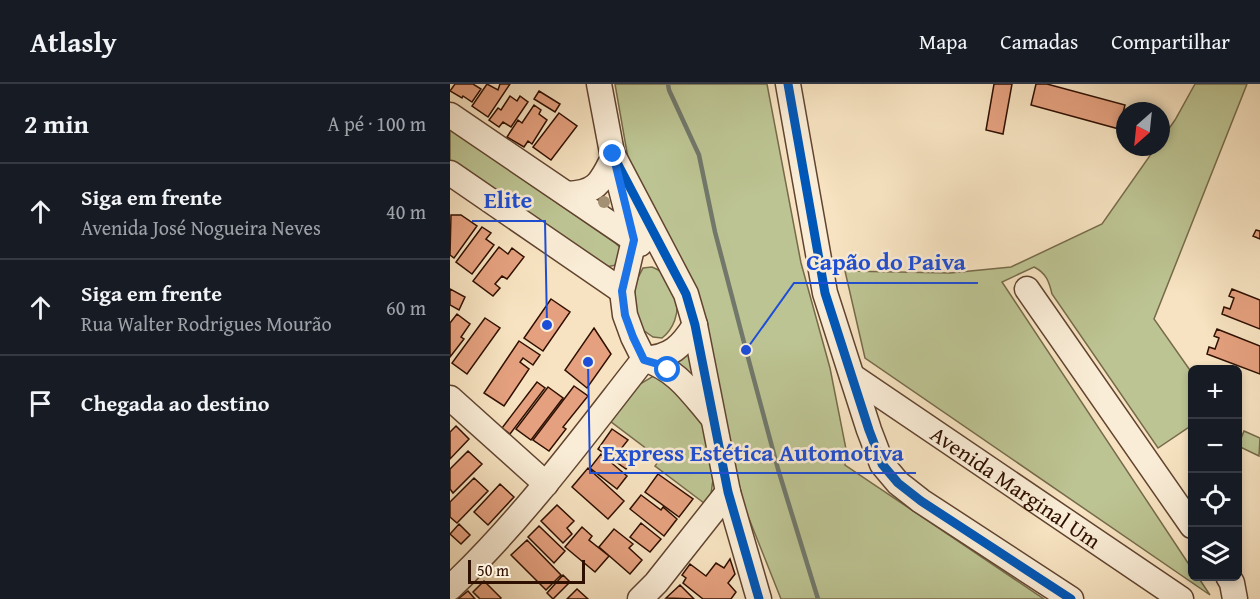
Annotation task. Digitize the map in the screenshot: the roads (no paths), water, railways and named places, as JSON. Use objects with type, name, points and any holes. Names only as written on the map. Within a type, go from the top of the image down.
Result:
[{"type":"street","points":[[599,84],[613,156],[634,240],[622,291],[625,315],[644,360],[661,365],[668,370],[714,419]]},
{"type":"street","points":[[788,84],[825,293],[882,464],[898,483],[921,501],[1071,599]]},
{"type":"street","points":[[450,115],[669,265]]},
{"type":"street","points":[[567,194],[585,194],[594,188],[602,179],[613,156]]},
{"type":"street","points":[[613,156],[686,294],[695,325],[728,492],[759,599]]},
{"type":"street","points":[[452,179],[622,291]]},
{"type":"street","points":[[1027,289],[1188,520]]},
{"type":"street","points":[[450,588],[479,560],[546,484],[644,360],[659,358],[674,350],[685,341],[695,325]]},
{"type":"street","name":"Avenida Marginal Um","points":[[852,376],[1156,592],[1181,599]]},
{"type":"street","points":[[450,398],[546,484]]},
{"type":"street","points":[[869,430],[880,419],[901,411]]},
{"type":"street","points":[[640,599],[656,583],[728,492]]},
{"type":"street","points":[[1231,581],[1235,599]]},
{"type":"waterway","points":[[668,84],[699,155],[715,232],[746,350],[778,469],[818,599]]},
{"type":"place","name":"Elite","points":[[547,325]]},
{"type":"place","name":"Capão do Paiva","points":[[746,350]]},
{"type":"place","name":"Express Estética Automotiva","points":[[588,362]]}]
